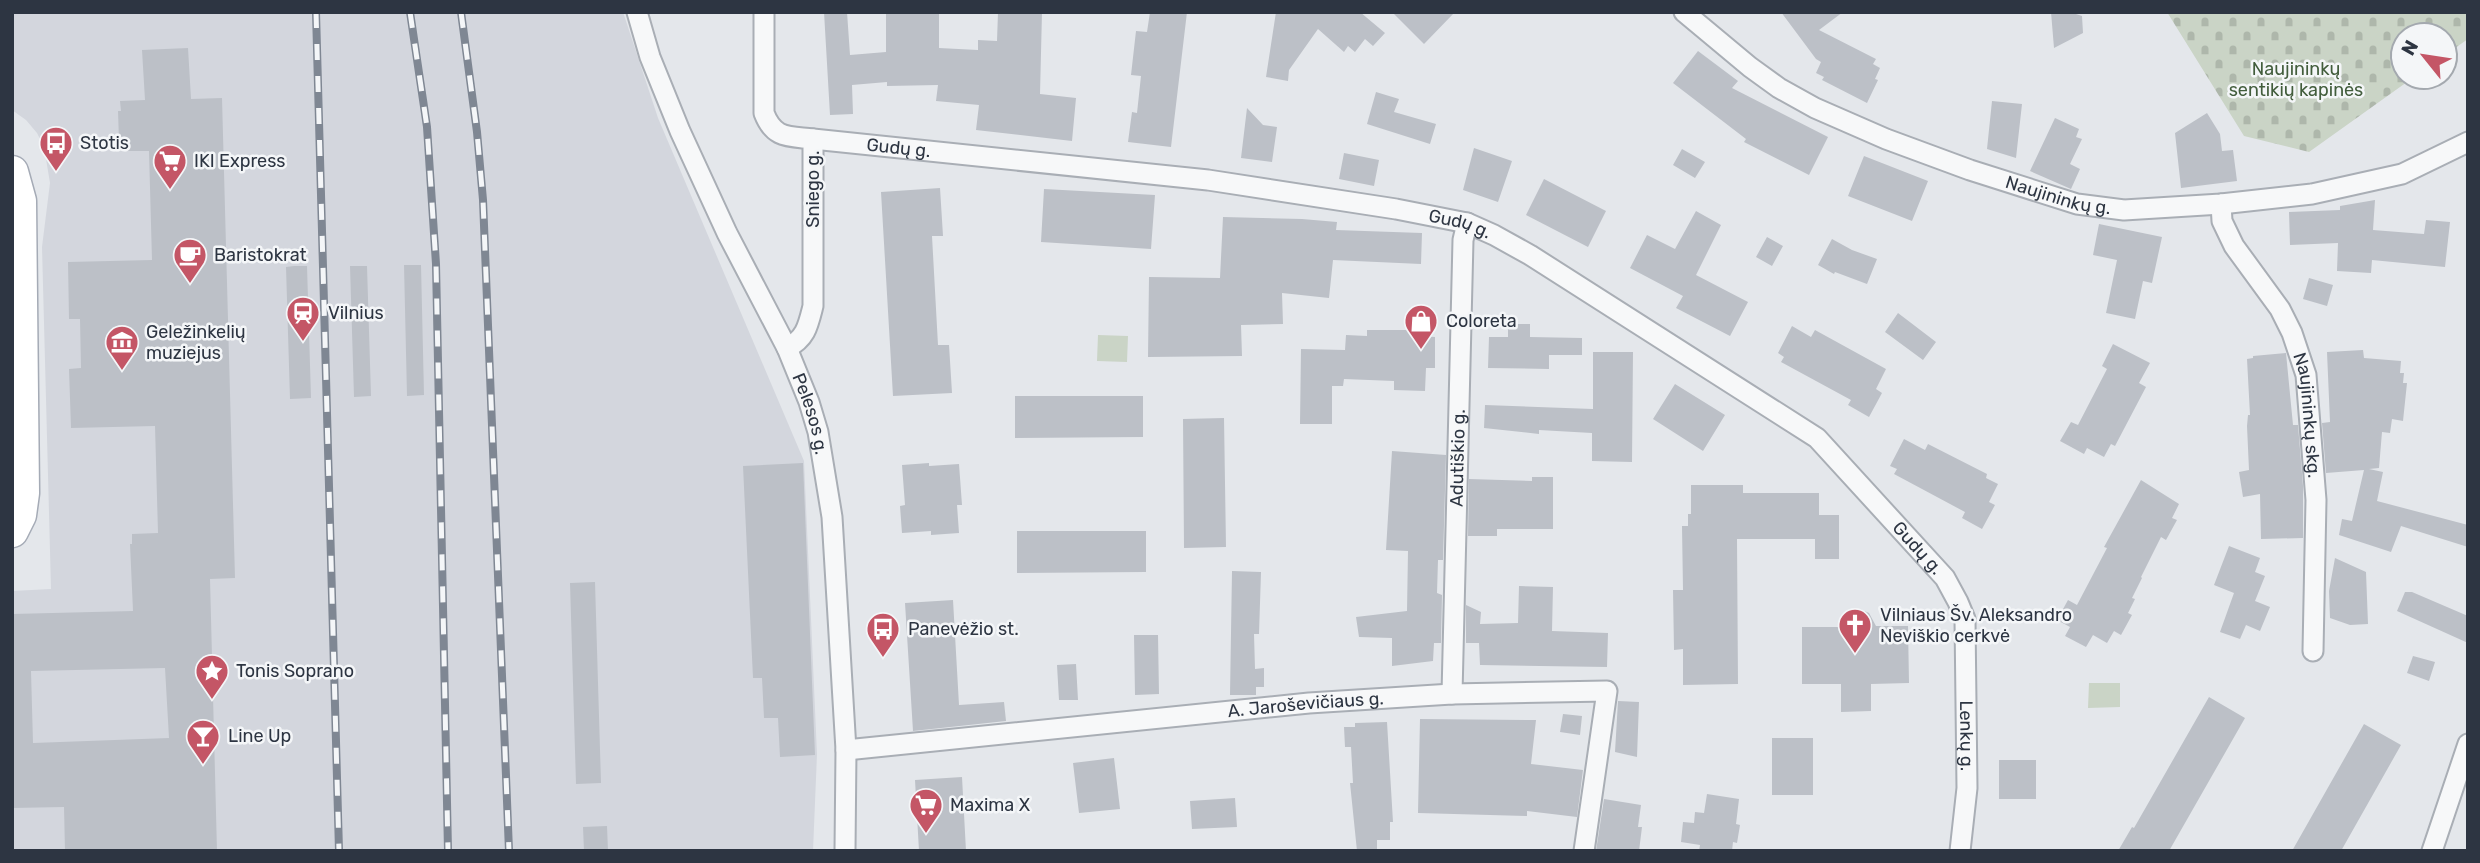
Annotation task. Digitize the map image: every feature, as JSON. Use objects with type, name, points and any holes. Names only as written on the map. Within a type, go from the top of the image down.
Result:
[{"type":"main road","points":[[12,172],[20,201],[23,493],[20,515],[12,531]]},
{"type":"street","name":"Pelesos g.","points":[[637,12],[650,57],[680,131],[727,233],[787,348],[809,402],[825,468],[832,517],[846,750],[845,851]]},
{"type":"street","name":"Sniego g.","points":[[764,12],[764,113],[769,127],[780,135],[813,139],[813,306],[802,339],[787,348]]},
{"type":"street","name":"Naujininkų g.","points":[[1684,12],[1750,67],[1779,88],[1815,108],[1886,139],[1970,170],[2077,204],[2123,210],[2221,204],[2312,194],[2402,174],[2468,142]]},
{"type":"street","name":"Gudų g.","points":[[813,139],[1208,180],[1383,206],[1467,223],[1530,256],[1817,438],[1945,578],[1965,619]]},
{"type":"street","name":"Naujininkų skg.","points":[[2221,204],[2222,221],[2234,246],[2280,309],[2292,333],[2306,376],[2316,500],[2313,651]]},
{"type":"street","name":"Adutiškio g.","points":[[1452,694],[1462,240],[1467,223]]},
{"type":"street","name":"Lenkų g.","points":[[1960,851],[1967,788],[1965,619]]},
{"type":"street","name":"A. Jaroševičiaus g.","points":[[846,750],[1309,703],[1452,694],[1607,691],[1584,851]]},
{"type":"street","points":[[2432,851],[2468,744]]},
{"type":"shaded area","points":[[12,12],[623,12],[658,118],[804,461],[817,754],[813,851],[12,851],[12,591],[51,589],[42,247],[50,183],[44,147],[37,133],[26,120],[12,110]]},
{"type":"green space","name":"Naujininkų sentikių kapinės","points":[[2167,12],[2468,12],[2468,39],[2459,45],[2459,21],[2389,21],[2389,91],[2394,91],[2309,152],[2244,136]]},
{"type":"green space","points":[[1098,335],[1128,336],[1127,362],[1097,361]]},
{"type":"green space","points":[[2089,683],[2120,683],[2120,707],[2088,708]]},
{"type":"building","points":[[824,12],[847,12],[850,55],[886,52],[886,12],[939,12],[939,48],[978,50],[978,40],[997,41],[998,12],[1042,12],[1040,94],[1076,98],[1072,141],[976,130],[979,105],[936,101],[938,85],[887,86],[887,82],[852,85],[853,114],[830,115]]},
{"type":"building","points":[[1150,12],[1187,12],[1171,147],[1128,142],[1132,112],[1137,113],[1141,76],[1131,75],[1136,31],[1147,32]]},
{"type":"building","points":[[1276,12],[1360,12],[1385,33],[1373,46],[1365,39],[1355,52],[1348,46],[1344,52],[1318,29],[1289,70],[1288,81],[1266,77]]},
{"type":"building","points":[[1392,12],[1455,12],[1424,44]]},
{"type":"building","points":[[1781,12],[1843,12],[1819,30],[1876,59],[1873,64],[1880,68],[1875,79],[1878,80],[1867,103],[1822,80],[1824,77],[1816,73],[1821,62]]},
{"type":"building","points":[[2051,12],[2070,12],[2082,16],[2083,33],[2054,48]]},
{"type":"building","points":[[188,48],[191,99],[222,98],[235,578],[210,579],[217,851],[65,851],[64,807],[12,808],[12,614],[133,611],[130,544],[132,534],[158,533],[155,426],[71,428],[69,369],[81,368],[80,319],[69,319],[68,262],[152,260],[149,151],[122,151],[119,141],[120,101],[145,100],[142,50]],"holes":[[[165,668],[169,738],[33,743],[31,671]]]},
{"type":"building","points":[[1698,51],[1738,81],[1732,88],[1828,137],[1809,175],[1744,142],[1746,139],[1673,83]]},
{"type":"building","points":[[1376,92],[1399,99],[1394,112],[1436,124],[1430,144],[1367,124]]},
{"type":"building","points":[[1992,101],[2022,104],[2016,158],[1987,149]]},
{"type":"building","points":[[1247,108],[1263,125],[1277,127],[1272,162],[1241,158]]},
{"type":"building","points":[[2207,113],[2220,134],[2222,151],[2233,150],[2237,181],[2181,188],[2175,133]]},
{"type":"building","points":[[2055,118],[2079,129],[2076,137],[2082,139],[2070,164],[2080,169],[2071,189],[2030,171]]},
{"type":"building","points":[[1474,148],[1512,161],[1498,202],[1463,190]]},
{"type":"building","points":[[1682,149],[1705,162],[1695,178],[1673,165]]},
{"type":"building","points":[[1344,153],[1379,160],[1374,186],[1339,179]]},
{"type":"building","points":[[1864,156],[1928,181],[1912,221],[1848,196]]},
{"type":"building","points":[[1544,179],[1606,211],[1588,247],[1526,215]]},
{"type":"building","points":[[940,188],[943,236],[932,236],[938,345],[949,345],[952,393],[893,396],[881,192]]},
{"type":"building","points":[[1044,189],[1155,195],[1151,249],[1041,242]]},
{"type":"building","points":[[2375,200],[2373,230],[2424,234],[2426,220],[2450,222],[2445,267],[2372,260],[2371,273],[2337,271],[2338,243],[2290,245],[2289,212],[2340,210],[2340,206]]},
{"type":"building","points":[[1696,211],[1721,225],[1696,275],[1748,302],[1730,336],[1676,308],[1683,296],[1630,268],[1647,235],[1675,249]]},
{"type":"building","points":[[1223,217],[1302,219],[1337,222],[1336,230],[1422,233],[1421,264],[1333,260],[1329,298],[1282,293],[1283,324],[1241,325],[1242,356],[1148,357],[1149,277],[1220,278]]},
{"type":"building","points":[[2099,224],[2162,237],[2152,283],[2143,281],[2135,319],[2106,313],[2117,260],[2093,255]]},
{"type":"building","points":[[1767,237],[1783,246],[1772,266],[1756,257]]},
{"type":"building","points":[[1832,239],[1877,259],[1867,284],[1835,272],[1834,274],[1818,265]]},
{"type":"building","points":[[404,265],[421,265],[424,395],[407,396]]},
{"type":"building","points":[[307,266],[311,398],[290,399],[286,267]]},
{"type":"building","points":[[350,266],[367,266],[371,396],[354,397]]},
{"type":"building","points":[[2309,278],[2333,285],[2327,306],[2303,299]]},
{"type":"building","points":[[1898,313],[1936,342],[1923,360],[1885,332]]},
{"type":"building","points":[[1508,324],[1530,324],[1530,337],[1582,338],[1582,355],[1549,355],[1549,369],[1488,368],[1489,337],[1508,337]]},
{"type":"building","points":[[1792,326],[1811,337],[1815,330],[1886,369],[1876,389],[1882,393],[1869,417],[1848,405],[1851,400],[1781,362],[1784,357],[1778,353]]},
{"type":"building","points":[[1367,330],[1421,330],[1421,336],[1435,337],[1435,368],[1426,368],[1425,391],[1394,390],[1394,381],[1344,379],[1343,386],[1332,386],[1332,424],[1300,424],[1301,349],[1345,350],[1346,335],[1367,336]]},
{"type":"building","points":[[2113,344],[2150,363],[2139,383],[2146,387],[2115,446],[2111,444],[2104,457],[2087,448],[2084,454],[2060,441],[2071,422],[2078,425],[2107,369],[2102,366]]},
{"type":"building","points":[[2363,350],[2364,358],[2401,361],[2400,373],[2404,373],[2403,383],[2407,383],[2403,421],[2392,419],[2390,433],[2382,432],[2379,468],[2369,469],[2383,472],[2377,501],[2468,525],[2468,547],[2401,526],[2391,552],[2339,535],[2342,519],[2352,521],[2364,470],[2326,473],[2322,423],[2330,422],[2327,352]]},
{"type":"building","points":[[1593,352],[1633,352],[1632,462],[1592,461],[1592,433],[1539,430],[1539,434],[1484,428],[1485,405],[1593,409]]},
{"type":"building","points":[[2286,353],[2293,425],[2298,425],[2303,486],[2303,538],[2261,539],[2260,494],[2243,497],[2239,472],[2249,470],[2247,359]]},
{"type":"building","points":[[1675,384],[1725,415],[1703,451],[1653,419]]},
{"type":"building","points":[[1015,396],[1143,396],[1143,437],[1015,438]]},
{"type":"building","points":[[1224,418],[1226,547],[1184,548],[1183,419]]},
{"type":"building","points":[[1904,439],[1925,450],[1928,444],[1987,474],[1986,478],[1998,484],[1989,502],[1995,505],[1982,529],[1962,518],[1965,512],[1894,474],[1897,469],[1890,466]]},
{"type":"building","points":[[1392,451],[1446,455],[1443,560],[1438,560],[1437,593],[1442,595],[1441,643],[1434,643],[1433,661],[1392,666],[1392,638],[1359,637],[1356,617],[1407,611],[1408,551],[1386,550]]},
{"type":"building","points":[[803,463],[815,755],[780,757],[778,718],[764,718],[762,678],[753,678],[743,466]]},
{"type":"building","points":[[929,463],[929,466],[959,464],[962,505],[957,505],[959,533],[902,533],[900,506],[905,505],[902,465]]},
{"type":"building","points":[[1532,477],[1553,477],[1553,529],[1497,529],[1497,536],[1468,536],[1469,479],[1532,481]]},
{"type":"building","points":[[2141,480],[2179,504],[2172,518],[2177,520],[2166,540],[2161,537],[2141,577],[2128,613],[2132,615],[2121,635],[2114,631],[2107,643],[2093,635],[2086,647],[2065,636],[2070,627],[2057,620],[2068,600],[2077,605],[2107,548],[2104,547]]},
{"type":"building","points":[[1691,485],[1743,485],[1743,493],[1819,493],[1819,515],[1839,515],[1839,559],[1815,559],[1815,539],[1737,539],[1738,684],[1683,685],[1683,649],[1674,650],[1673,590],[1683,590],[1682,526],[1688,526],[1688,514],[1691,514]]},
{"type":"building","points":[[1017,531],[1146,531],[1146,572],[1017,573]]},
{"type":"building","points":[[2229,546],[2260,558],[2255,572],[2265,576],[2255,601],[2270,607],[2260,631],[2246,625],[2240,639],[2220,632],[2234,593],[2214,585]]},
{"type":"building","points":[[2335,558],[2366,572],[2368,624],[2350,625],[2330,618],[2329,591]]},
{"type":"building","points":[[1232,571],[1261,572],[1259,634],[1254,634],[1255,669],[1264,668],[1264,687],[1256,687],[1256,695],[1230,695]]},
{"type":"building","points":[[595,582],[601,783],[576,784],[570,583]]},
{"type":"building","points":[[1519,586],[1553,587],[1552,631],[1608,633],[1607,667],[1480,665],[1479,643],[1466,643],[1466,605],[1481,612],[1480,624],[1518,623]]},
{"type":"building","points":[[2405,592],[2412,592],[2468,616],[2468,643],[2397,611]]},
{"type":"building","points":[[953,600],[959,705],[1004,702],[1006,721],[913,731],[905,603]]},
{"type":"building","name":"Vilniaus Šv. Aleksandro Neviškio cerkvė","points":[[1860,609],[1869,613],[1876,626],[1908,626],[1909,683],[1871,684],[1871,711],[1841,712],[1841,684],[1802,684],[1802,627],[1840,627],[1847,613]]},
{"type":"building","points":[[1134,635],[1158,635],[1159,694],[1135,695]]},
{"type":"building","points":[[2413,656],[2435,662],[2429,681],[2407,673]]},
{"type":"building","points":[[1076,664],[1078,700],[1059,700],[1057,665]]},
{"type":"building","points":[[2209,697],[2245,718],[2169,851],[2118,851],[2132,827],[2134,828]]},
{"type":"building","points":[[1618,701],[1639,702],[1637,757],[1615,752]]},
{"type":"building","points":[[1563,714],[1582,716],[1580,735],[1560,732]]},
{"type":"building","points":[[1420,719],[1536,720],[1531,764],[1583,770],[1577,817],[1527,811],[1527,816],[1418,813]]},
{"type":"building","points":[[1387,722],[1393,822],[1390,822],[1390,840],[1377,840],[1377,851],[1357,851],[1350,783],[1353,783],[1351,747],[1345,747],[1344,727],[1355,727],[1355,723]]},
{"type":"building","points":[[2364,724],[2401,745],[2341,851],[2292,851]]},
{"type":"building","points":[[1772,738],[1813,738],[1813,795],[1772,795]]},
{"type":"building","points":[[1114,758],[1120,809],[1079,813],[1073,763]]},
{"type":"building","points":[[1999,760],[2036,760],[2036,799],[1999,799]]},
{"type":"building","points":[[962,777],[966,851],[919,851],[915,780]]},
{"type":"building","points":[[1707,794],[1739,799],[1736,824],[1740,825],[1737,843],[1733,842],[1732,851],[1699,851],[1700,845],[1681,842],[1683,822],[1694,823],[1695,812],[1704,813]]},
{"type":"building","points":[[1235,798],[1237,827],[1192,829],[1190,801]]},
{"type":"building","points":[[1604,799],[1641,805],[1639,851],[1596,851]]},
{"type":"building","points":[[607,826],[608,851],[584,851],[583,827]]},
{"type":"railway","points":[[316,12],[339,851]]},
{"type":"railway","points":[[410,12],[427,127],[436,264],[448,851]]},
{"type":"railway","points":[[461,12],[483,200],[509,851]]},
{"type":"place","name":"Stotis","points":[[56,173]]},
{"type":"place","name":"IKI Express","points":[[170,191]]},
{"type":"place","name":"Baristokrat","points":[[190,285]]},
{"type":"place","name":"Vilnius","points":[[303,343]]},
{"type":"place","name":"Coloreta","points":[[1421,351]]},
{"type":"place","name":"Geležinkelių muziejus","points":[[122,372]]},
{"type":"place","name":"Vilniaus Šv. Aleksandro Neviškio cerkvė","points":[[1855,655]]},
{"type":"place","name":"Panevėžio st.","points":[[883,659]]},
{"type":"place","name":"Tonis Soprano","points":[[212,701]]},
{"type":"place","name":"Line Up","points":[[203,766]]},
{"type":"place","name":"Maxima X","points":[[926,835]]}]
